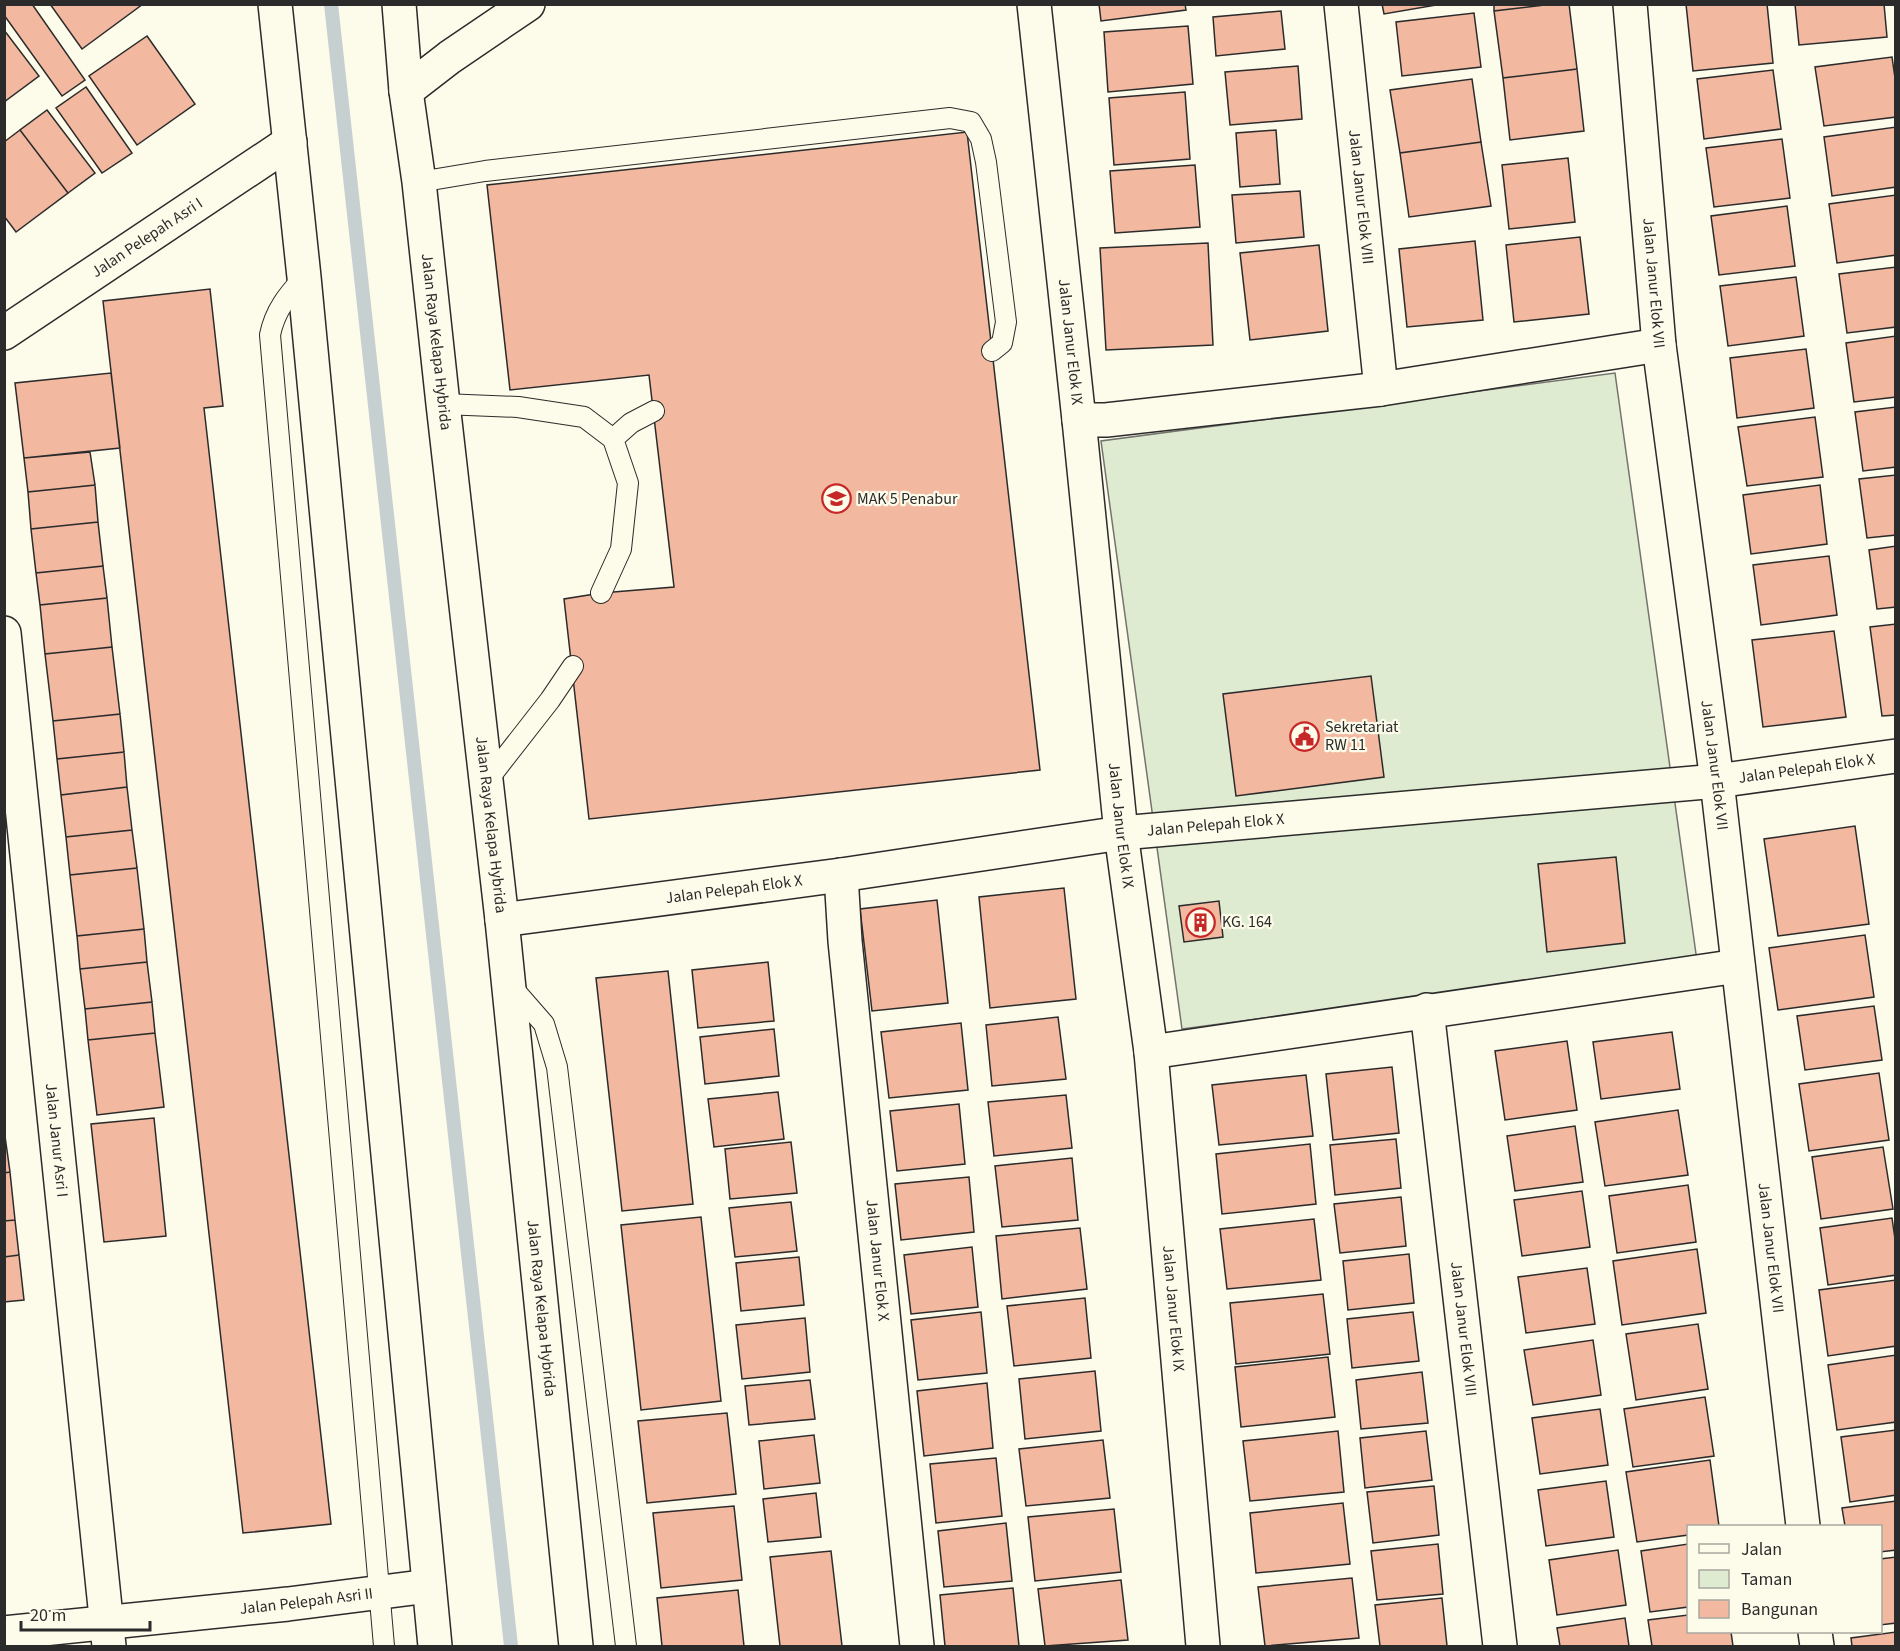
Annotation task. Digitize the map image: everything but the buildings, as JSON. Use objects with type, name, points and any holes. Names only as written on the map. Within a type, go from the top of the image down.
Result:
[{"type":"street","points":[[275,4],[304,277],[435,1647]]},
{"type":"street","name":"Jalan Raya Kelapa Hybrida","points":[[399,4],[406,91],[419,182],[509,983],[576,1647]]},
{"type":"street","points":[[406,91],[450,57],[528,4]]},
{"type":"street","name":"Jalan Janur Elok IX","points":[[1034,4],[1079,420],[1120,833],[1151,1052],[1203,1647]]},
{"type":"street","name":"Jalan Janur Elok VIII","points":[[1341,4],[1381,389]]},
{"type":"street","name":"Jalan Janur Elok VII","points":[[1630,4],[1659,345],[1716,780],[1803,1525]]},
{"type":"street","name":"Jalan Pelepah Asri I","points":[[4,333],[290,142]]},
{"type":"street","points":[[1079,420],[1106,420],[1381,389],[1659,345]]},
{"type":"street","name":"Jalan Janur Asri I","points":[[4,633],[108,1634]]},
{"type":"street","name":"Jalan Pelepah Elok X","points":[[502,920],[841,875],[1120,833],[1716,780],[1896,756]]},
{"type":"street","name":"Jalan Janur Elok X","points":[[841,875],[845,941],[917,1647]]},
{"type":"street","points":[[1151,1052],[1738,966]]},
{"type":"street","name":"Jalan Janur Elok VIII","points":[[1427,1010],[1500,1647]]},
{"type":"street","name":"Jalan Pelepah Asri II","points":[[4,1633],[108,1634],[288,1604],[429,1586]]},
{"type":"lane","points":[[419,182],[485,171],[950,118],[971,122],[981,139],[986,162],[1005,322],[1002,343],[992,351]]},
{"type":"lane","points":[[304,277],[278,310],[273,319],[270,334],[384,1647]]},
{"type":"lane","points":[[443,404],[518,407],[584,417],[613,439],[628,483],[621,549],[601,593]]},
{"type":"lane","points":[[613,439],[631,423],[654,411]]},
{"type":"lane","points":[[486,782],[550,700],[573,666]]},
{"type":"lane","points":[[509,983],[544,1024],[557,1067],[626,1647]]},
{"type":"green space","points":[[1615,373],[1697,961],[1182,1029],[1101,441]]},
{"type":"waterway","points":[[331,4],[511,1646]]},
{"type":"place","name":"MAK 5 Penabur","points":[[836,499]]},
{"type":"place","name":"Sekretariat RW 11","points":[[1304,736]]},
{"type":"place","name":"KG. 164","points":[[1201,922]]}]
